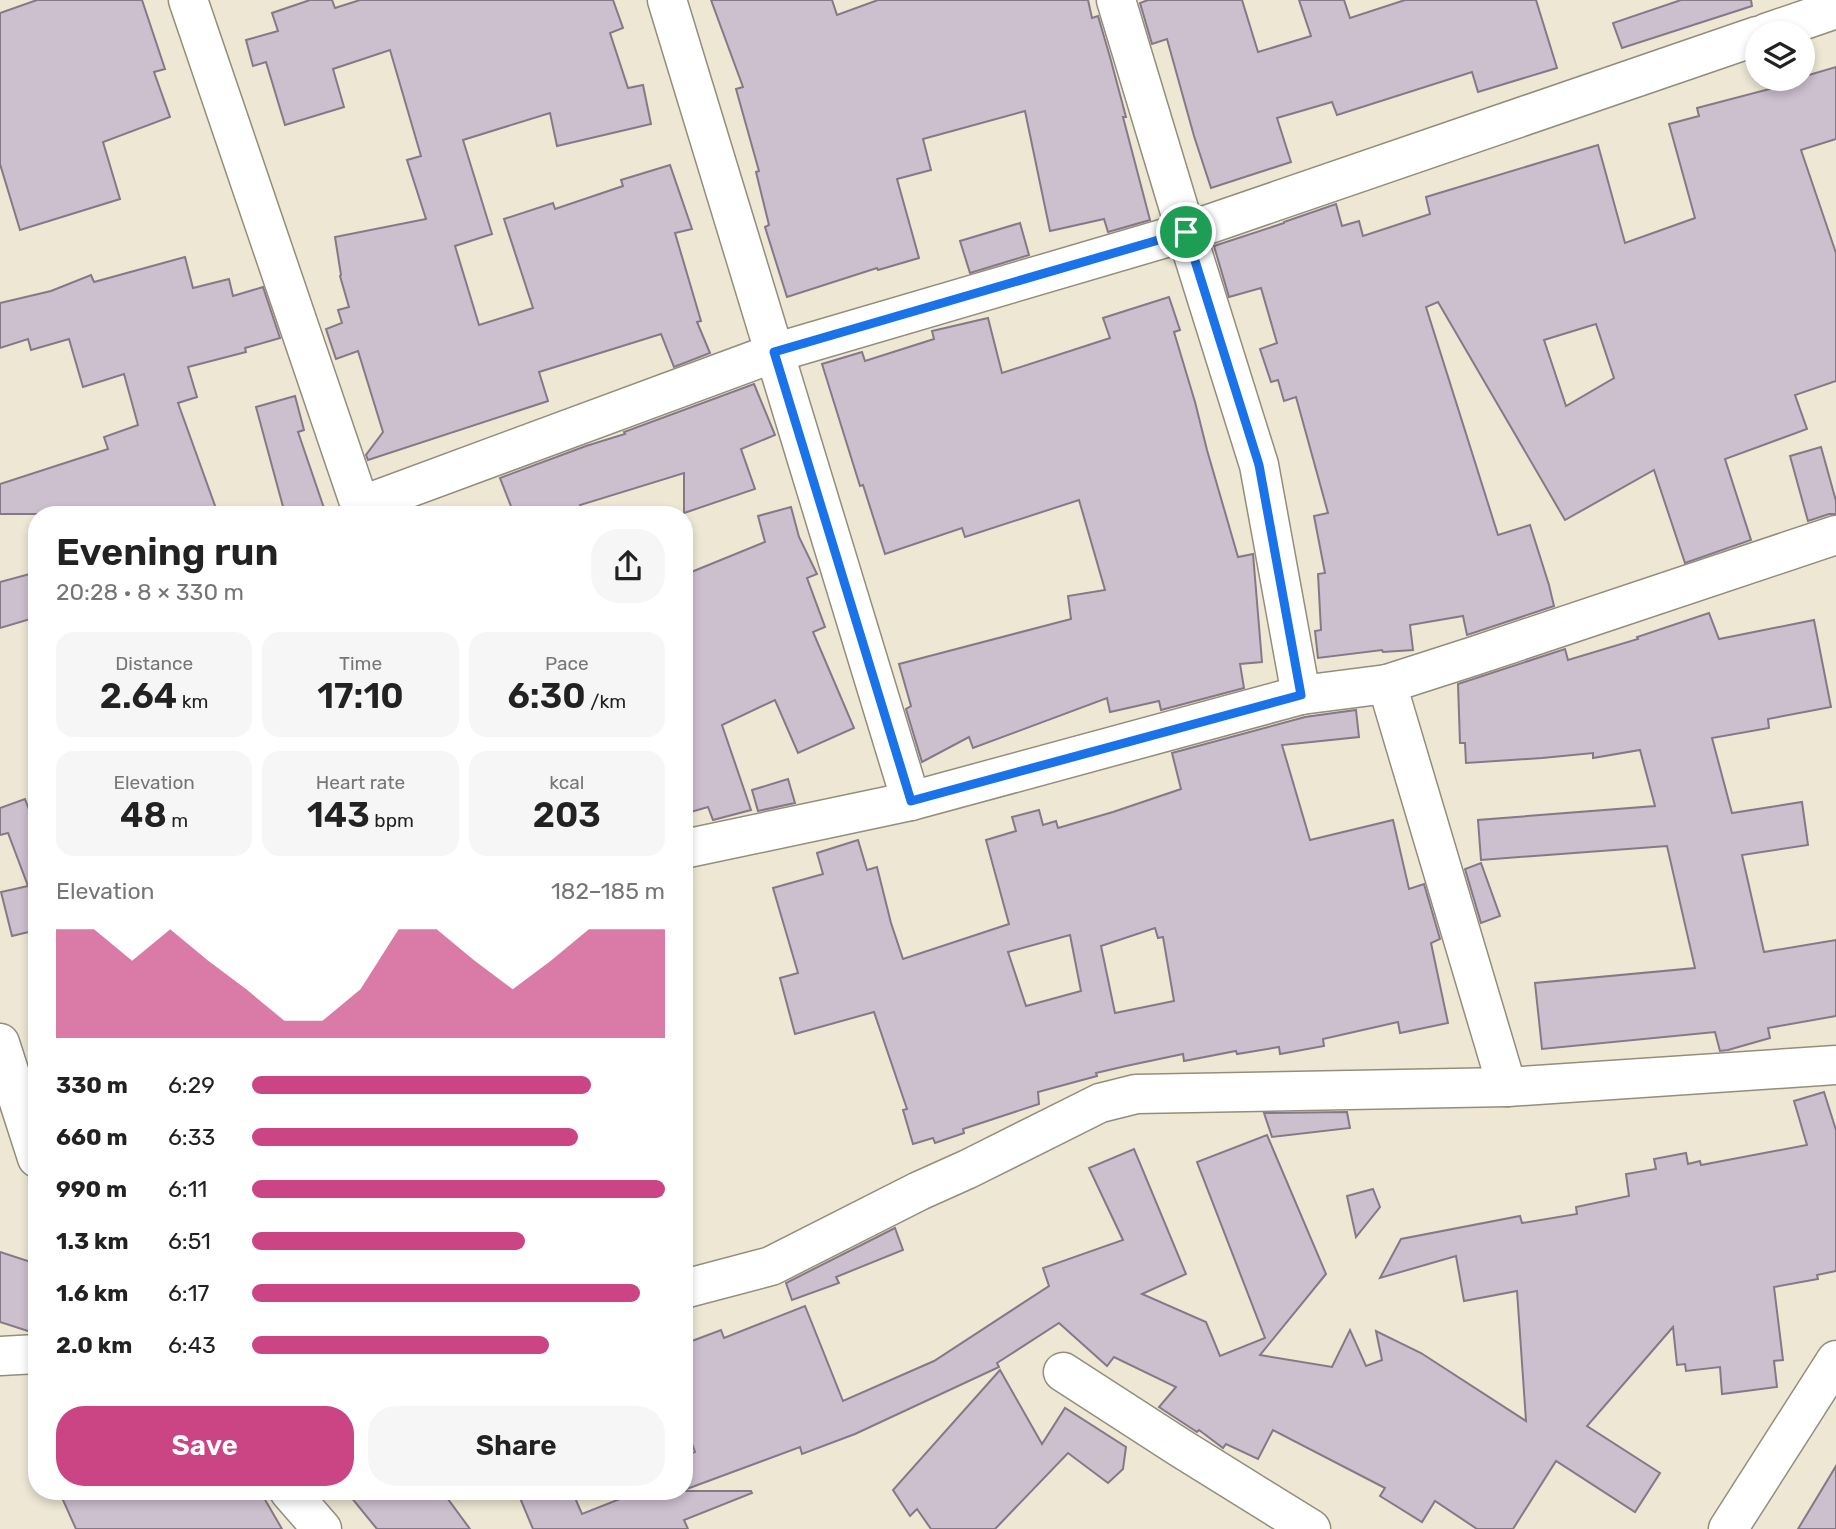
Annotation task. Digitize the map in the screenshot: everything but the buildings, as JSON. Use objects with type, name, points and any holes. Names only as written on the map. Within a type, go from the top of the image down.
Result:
[{"type":"street","points":[[188,0],[360,506]]},
{"type":"street","points":[[667,0],[911,801]]},
{"type":"street","points":[[1116,0],[1259,465],[1301,695]]},
{"type":"street","points":[[1801,21],[1836,9]]},
{"type":"street","points":[[371,506],[774,352],[1186,232],[1745,40]]},
{"type":"street","points":[[693,847],[911,801],[1301,695],[1387,684],[1836,535]]},
{"type":"street","points":[[1387,684],[1507,1087]]},
{"type":"street","points":[[0,1043],[28,1130]]},
{"type":"street","points":[[693,1287],[771,1266],[1100,1103],[1136,1094],[1507,1087],[1836,1065]]},
{"type":"street","points":[[0,1356],[28,1354]]},
{"type":"street","points":[[1728,1529],[1836,1360]]},
{"type":"street","points":[[1063,1372],[1311,1529]]},
{"type":"street","points":[[297,1500],[322,1529]]},
{"type":"route","points":[[1186,232],[1259,465],[1301,695],[911,801],[774,352],[1186,232]]}]
